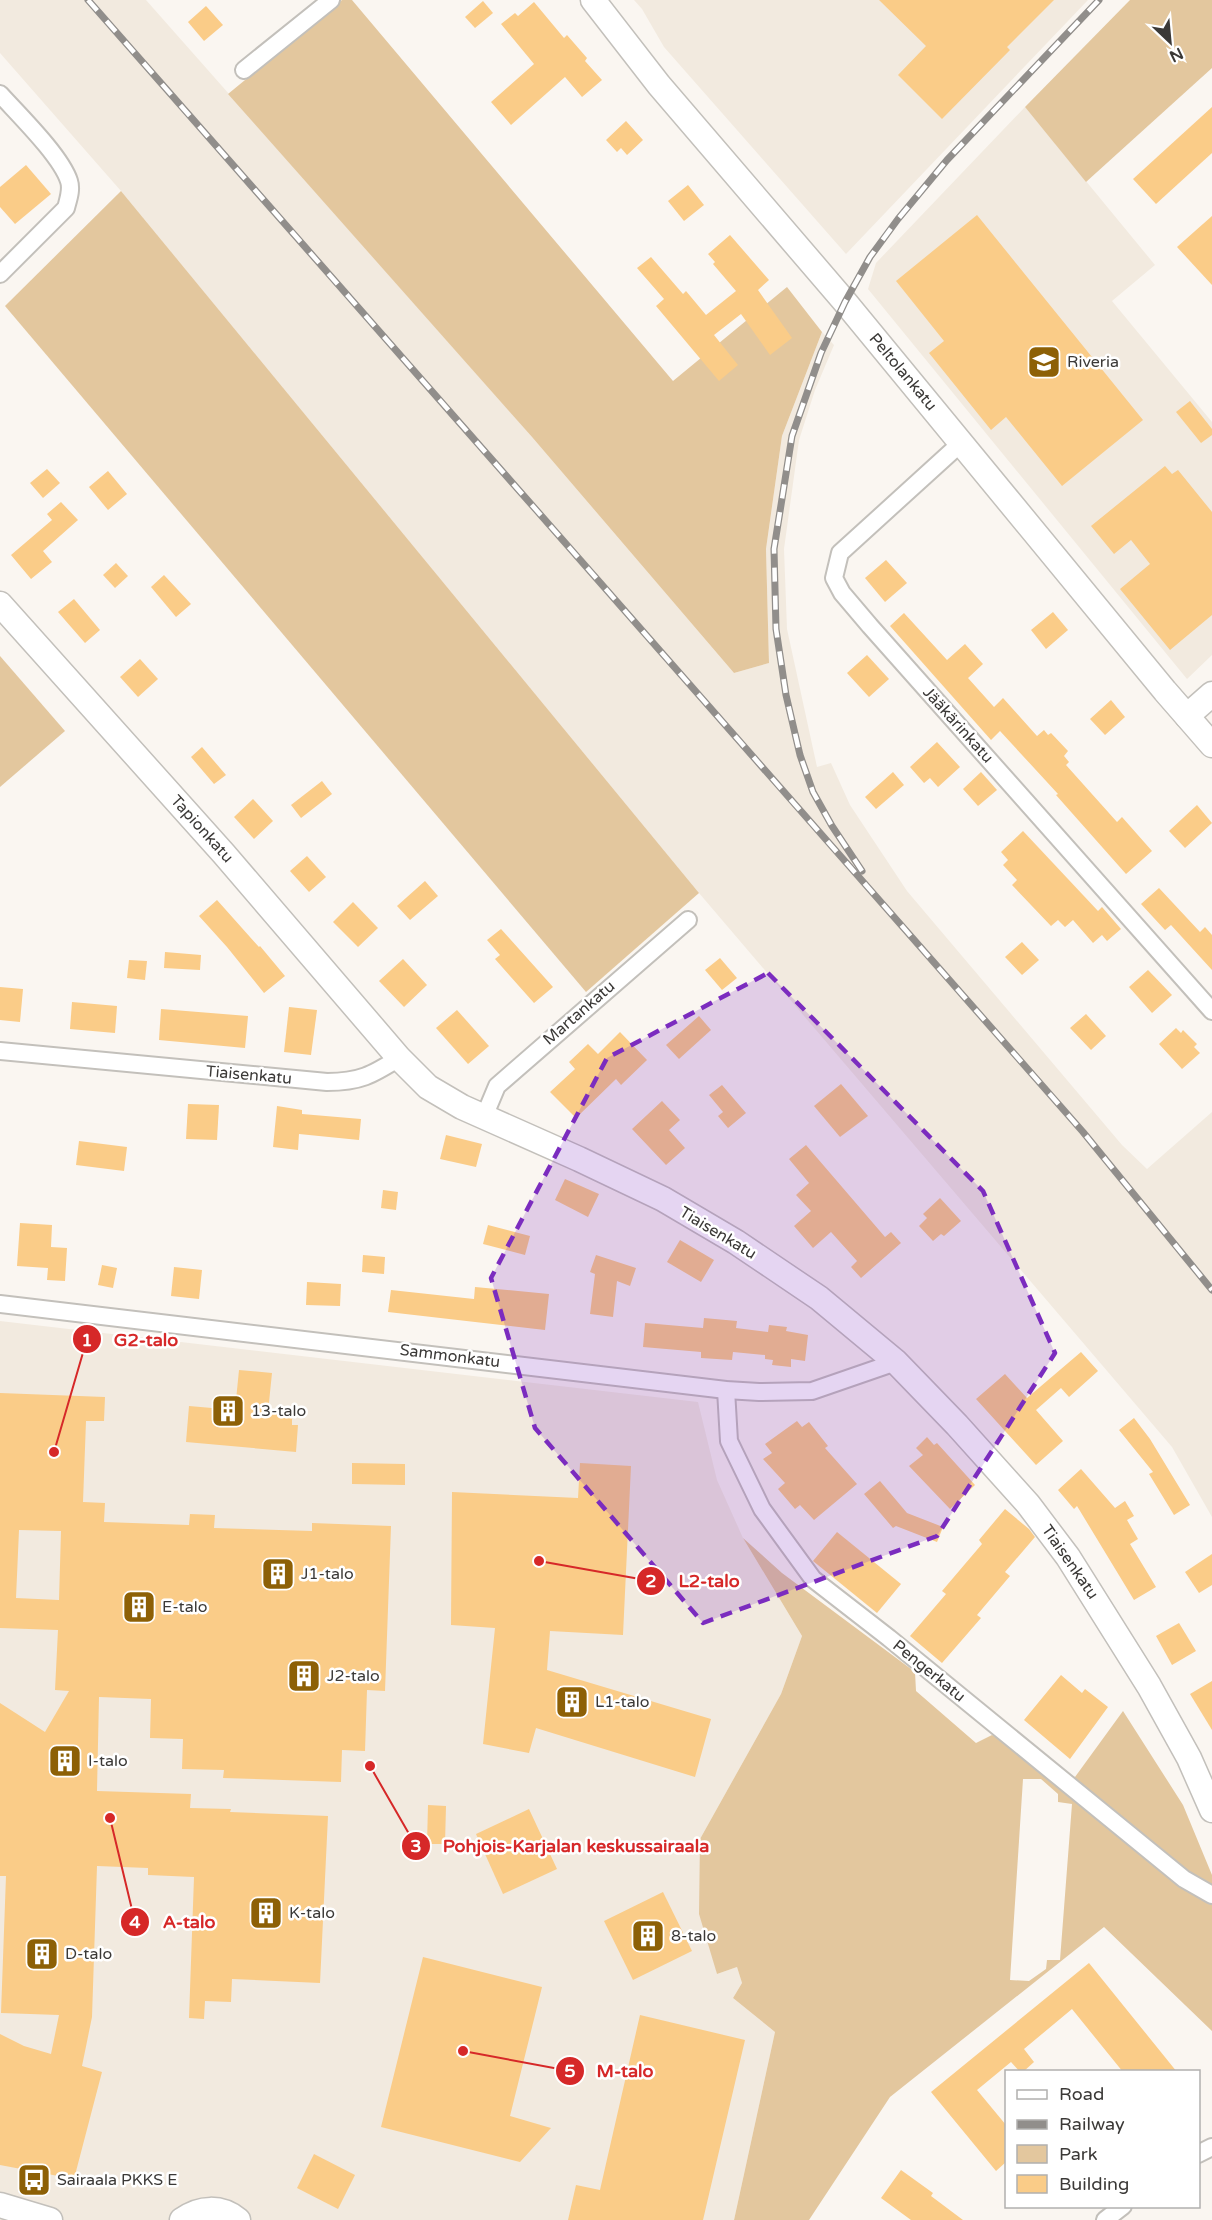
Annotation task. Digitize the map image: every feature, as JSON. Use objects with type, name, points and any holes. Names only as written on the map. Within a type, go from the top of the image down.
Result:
[{"type":"street","points":[[244,70],[331,0]]},
{"type":"street","name":"Peltolankatu","points":[[593,0],[659,85],[845,302],[1212,745]]},
{"type":"street","points":[[0,94],[52,153],[69,182],[70,195],[66,208],[0,274]]},
{"type":"street","name":"Jääkärinkatu","points":[[961,443],[840,553],[834,578],[842,593],[870,626],[1212,1011]]},
{"type":"street","name":"Tapionkatu","points":[[0,604],[224,854],[399,1058]]},
{"type":"street","points":[[1187,716],[1212,694]]},
{"type":"street","name":"Martankatu","points":[[484,1116],[497,1086],[688,920]]},
{"type":"street","name":"Tiaisenkatu","points":[[0,1051],[327,1082],[349,1082],[369,1076],[399,1058],[428,1087],[462,1107],[663,1199],[736,1242],[819,1298],[896,1362],[1029,1504],[1068,1557],[1149,1686],[1189,1758],[1212,1810]]},
{"type":"street","name":"Sammonkatu","points":[[0,1304],[726,1390],[812,1391],[896,1362]]},
{"type":"street","name":"Pengerkatu","points":[[726,1390],[729,1441],[762,1509],[813,1579],[889,1638],[1184,1879],[1212,1895]]},
{"type":"street","points":[[0,2205],[50,2220]]},
{"type":"street","points":[[1105,2220],[1120,2208]]},
{"type":"street","points":[[168,2220],[189,2216],[207,2209],[227,2213],[238,2220]]},
{"type":"highlighted area","points":[[768,973],[983,1191],[1055,1353],[937,1536],[703,1623],[535,1428],[491,1278],[607,1058]]},
{"type":"shaded area","points":[[0,0],[146,0],[532,437],[734,673],[769,663],[766,549],[782,436],[822,332],[834,345],[815,390],[799,440],[784,549],[787,629],[817,767],[831,763],[850,805],[907,891],[1122,1145],[1147,1169],[1212,1112],[1212,1517],[1172,1447],[699,893],[121,191],[0,53]]},
{"type":"shaded area","points":[[634,0],[1088,0],[846,254],[664,47],[642,9]]},
{"type":"shaded area","name":"Riveria","points":[[1025,107],[1155,265],[1112,301],[1212,422],[1212,655],[1187,679],[868,289],[876,263]]},
{"type":"shaded area","points":[[0,1321],[698,1402],[717,1480],[743,1538],[802,1636],[781,1694],[700,1839],[717,1974],[737,1967],[742,1983],[733,1998],[775,2032],[734,2220],[0,2220]]},
{"type":"green space","points":[[342,0],[352,0],[673,381],[787,287],[822,332],[782,436],[766,549],[769,663],[734,673],[532,437],[228,94]]},
{"type":"green space","points":[[1130,0],[1212,0],[1212,68],[1086,182],[1025,107]]},
{"type":"green space","points":[[121,191],[699,893],[586,992],[5,306]]},
{"type":"green space","points":[[0,656],[65,731],[0,787]]},
{"type":"green space","points":[[743,1538],[782,1573],[915,1672],[916,1691],[976,1743],[992,1735],[1075,1777],[1123,1711],[1183,1805],[1212,1875],[1212,2031],[1104,1927],[890,2097],[809,2220],[734,2220],[775,2032],[733,1998],[742,1983],[737,1967],[717,1974],[699,1914],[700,1839],[781,1694],[802,1636]],"holes":[[[1023,1779],[1041,1779],[1058,1794],[1058,1802],[1072,1804],[1060,1960],[1047,1960],[1046,1969],[1029,1981],[1010,1980]]]},
{"type":"building","points":[[879,0],[1054,0],[1007,47],[1010,50],[942,119],[898,75],[926,46]]},
{"type":"building","points":[[483,1],[493,13],[475,28],[465,17]]},
{"type":"building","points":[[534,2],[564,38],[567,35],[602,80],[582,97],[565,77],[511,125],[491,102],[534,64],[501,24],[515,13],[518,16]]},
{"type":"building","points":[[206,6],[223,25],[204,41],[188,22]]},
{"type":"building","points":[[1212,107],[1212,153],[1156,204],[1133,179]]},
{"type":"building","points":[[626,121],[643,140],[627,155],[621,148],[617,152],[606,140]]},
{"type":"building","points":[[26,165],[51,194],[15,224],[0,207],[0,187]]},
{"type":"building","points":[[688,185],[704,205],[684,221],[668,201]]},
{"type":"building","points":[[977,215],[1143,420],[1062,486],[1006,417],[991,430],[929,353],[944,341],[896,281]]},
{"type":"building","points":[[1212,216],[1212,285],[1177,247]]},
{"type":"building","points":[[730,235],[769,280],[758,290],[792,338],[770,355],[741,314],[714,335],[738,365],[719,381],[656,306],[664,299],[637,268],[651,257],[683,294],[686,291],[706,315],[736,291],[713,264],[715,262],[708,254]]},
{"type":"building","points":[[1190,401],[1212,429],[1212,435],[1201,443],[1176,412]]},
{"type":"building","points":[[1165,466],[1172,474],[1178,470],[1212,512],[1212,615],[1170,650],[1120,589],[1150,564],[1131,540],[1114,554],[1091,526]]},
{"type":"building","points":[[47,469],[60,483],[43,498],[30,483]]},
{"type":"building","points":[[108,471],[127,494],[108,510],[89,487]]},
{"type":"building","points":[[61,502],[78,520],[43,551],[52,562],[31,579],[11,555],[52,520],[47,514]]},
{"type":"building","points":[[886,560],[907,583],[885,602],[865,578]]},
{"type":"building","points":[[116,563],[128,576],[115,588],[103,575]]},
{"type":"building","points":[[164,575],[191,604],[176,617],[151,587]]},
{"type":"building","points":[[74,599],[100,630],[85,643],[58,612]]},
{"type":"building","points":[[1053,612],[1068,630],[1046,649],[1031,630]]},
{"type":"building","points":[[904,613],[947,660],[965,644],[983,664],[968,678],[994,707],[1003,698],[1037,736],[1044,730],[1048,735],[1051,733],[1068,751],[1064,756],[1069,762],[1066,765],[1117,822],[1122,817],[1152,851],[1126,874],[1056,795],[1058,794],[1000,731],[991,740],[890,626]]},
{"type":"building","points":[[867,655],[889,679],[869,697],[847,673]]},
{"type":"building","points":[[140,659],[158,679],[138,697],[120,677]]},
{"type":"building","points":[[1111,700],[1125,717],[1105,735],[1090,719]]},
{"type":"building","points":[[937,742],[960,767],[938,787],[930,778],[924,783],[910,767]]},
{"type":"building","points":[[202,747],[226,775],[214,784],[191,757]]},
{"type":"building","points":[[893,772],[904,785],[876,809],[865,797]]},
{"type":"building","points":[[981,772],[997,790],[978,806],[963,789]]},
{"type":"building","points":[[322,781],[332,794],[301,818],[291,805]]},
{"type":"building","points":[[253,799],[273,821],[254,839],[234,817]]},
{"type":"building","points":[[1197,805],[1212,823],[1185,848],[1169,831]]},
{"type":"building","points":[[1023,831],[1098,911],[1102,907],[1121,929],[1107,941],[1102,935],[1093,943],[1073,920],[1065,927],[1058,920],[1051,926],[1012,885],[1017,880],[1003,865],[1008,860],[1001,852]]},
{"type":"building","points":[[307,856],[326,877],[309,892],[290,871]]},
{"type":"building","points":[[425,881],[438,896],[410,920],[397,906]]},
{"type":"building","points":[[1159,888],[1200,932],[1205,927],[1212,935],[1212,970],[1171,925],[1165,930],[1141,904]]},
{"type":"building","points":[[217,900],[285,976],[264,993],[199,916]]},
{"type":"building","points":[[353,902],[378,928],[358,947],[333,922]]},
{"type":"building","points":[[501,929],[553,987],[534,1003],[495,959],[500,955],[487,940]]},
{"type":"building","points":[[1022,942],[1039,960],[1022,975],[1005,957]]},
{"type":"building","points":[[165,952],[201,955],[200,970],[164,968]]},
{"type":"building","points":[[720,958],[737,978],[722,990],[705,970]]},
{"type":"building","points":[[403,959],[427,985],[404,1007],[379,981]]},
{"type":"building","points":[[129,960],[147,961],[145,980],[127,978]]},
{"type":"building","points":[[1148,970],[1172,995],[1152,1013],[1129,987]]},
{"type":"building","points":[[0,987],[23,989],[20,1022],[0,1020]]},
{"type":"building","points":[[72,1002],[117,1006],[115,1033],[70,1029]]},
{"type":"building","points":[[289,1007],[317,1010],[311,1055],[284,1052]]},
{"type":"building","points":[[161,1009],[248,1016],[245,1048],[159,1040]]},
{"type":"building","points":[[457,1010],[489,1046],[468,1064],[436,1028]]},
{"type":"building","points":[[1086,1014],[1106,1036],[1091,1050],[1070,1028]]},
{"type":"building","points":[[699,1016],[711,1030],[679,1059],[666,1045]]},
{"type":"building","points":[[1176,1028],[1181,1033],[1183,1030],[1197,1044],[1194,1047],[1200,1053],[1182,1069],[1159,1044]]},
{"type":"building","points":[[620,1032],[647,1060],[621,1085],[616,1079],[576,1118],[550,1092],[575,1069],[569,1062],[588,1044],[598,1054]]},
{"type":"building","points":[[841,1084],[868,1116],[840,1137],[814,1106]]},
{"type":"building","points":[[722,1085],[746,1113],[728,1128],[718,1116],[723,1112],[709,1095]]},
{"type":"building","points":[[662,1101],[680,1120],[669,1130],[685,1148],[666,1165],[632,1129]]},
{"type":"building","points":[[188,1104],[219,1105],[217,1140],[186,1139]]},
{"type":"building","points":[[277,1106],[302,1110],[302,1114],[361,1119],[359,1140],[299,1134],[298,1150],[273,1147]]},
{"type":"building","points":[[446,1135],[482,1144],[476,1167],[440,1159]]},
{"type":"building","points":[[79,1141],[127,1147],[124,1171],[76,1165]]},
{"type":"building","points":[[806,1145],[885,1237],[891,1232],[901,1243],[861,1278],[851,1267],[857,1261],[831,1232],[813,1248],[794,1226],[811,1211],[796,1195],[809,1183],[789,1159]]},
{"type":"building","points":[[565,1179],[599,1194],[588,1217],[555,1200]]},
{"type":"building","points":[[383,1190],[398,1192],[396,1210],[381,1208]]},
{"type":"building","points":[[940,1198],[961,1221],[944,1236],[941,1234],[933,1241],[919,1226],[927,1218],[923,1214]]},
{"type":"building","points":[[20,1223],[52,1225],[51,1247],[67,1248],[65,1281],[47,1280],[48,1268],[17,1266]]},
{"type":"building","points":[[488,1225],[530,1236],[525,1255],[483,1244]]},
{"type":"building","points":[[680,1240],[714,1260],[701,1282],[667,1262]]},
{"type":"building","points":[[363,1255],[385,1257],[384,1274],[362,1272]]},
{"type":"building","points":[[596,1255],[636,1268],[630,1286],[617,1281],[613,1317],[590,1314],[595,1274],[590,1272]]},
{"type":"building","points":[[102,1265],[117,1268],[113,1288],[98,1285]]},
{"type":"building","points":[[174,1267],[202,1270],[199,1299],[171,1296]]},
{"type":"building","points":[[307,1282],[341,1284],[340,1306],[306,1305]]},
{"type":"building","points":[[475,1287],[549,1294],[545,1330],[388,1312],[391,1290],[474,1299]]},
{"type":"building","points":[[704,1318],[737,1321],[736,1328],[768,1332],[769,1325],[787,1327],[786,1331],[808,1335],[805,1361],[791,1359],[791,1367],[772,1365],[773,1360],[765,1359],[765,1355],[733,1352],[732,1360],[701,1358],[701,1352],[643,1347],[645,1323],[703,1328]]},
{"type":"building","points":[[1081,1352],[1098,1371],[1069,1397],[1061,1388],[1036,1410],[1063,1441],[1036,1465],[976,1399],[1005,1374],[1027,1398]]},
{"type":"building","name":"13-talo","points":[[239,1370],[272,1373],[268,1412],[292,1414],[292,1425],[298,1425],[296,1452],[186,1442],[189,1406],[235,1410]]},
{"type":"building","points":[[0,1393],[105,1397],[104,1421],[86,1421],[83,1502],[105,1503],[104,1522],[189,1525],[190,1514],[215,1515],[214,1528],[312,1531],[312,1523],[391,1526],[385,1691],[367,1690],[365,1751],[342,1750],[341,1782],[223,1778],[224,1770],[182,1769],[183,1739],[150,1738],[151,1699],[99,1697],[97,1791],[191,1794],[190,1808],[328,1816],[320,1983],[232,1979],[231,2002],[205,2001],[204,2019],[189,2018],[194,1877],[148,1875],[148,1868],[97,1866],[92,2017],[82,2066],[102,2072],[74,2179],[0,2165],[0,2034],[24,2046],[51,2054],[59,2015],[1,2013],[6,1876],[0,1876],[0,1703],[45,1732],[69,1691],[55,1690],[58,1630],[0,1628]],"holes":[[[19,1530],[61,1531],[59,1600],[16,1598]]]},
{"type":"building","points":[[1134,1418],[1150,1439],[1190,1505],[1174,1515],[1149,1474],[1153,1472],[1119,1430]]},
{"type":"building","points":[[797,1421],[802,1427],[809,1422],[828,1446],[825,1448],[857,1484],[814,1520],[800,1505],[795,1509],[778,1489],[785,1483],[763,1459],[772,1453],[765,1444]]},
{"type":"building","points":[[927,1437],[934,1445],[937,1443],[975,1485],[950,1509],[909,1466],[923,1455],[916,1448]]},
{"type":"building","points":[[352,1463],[405,1464],[405,1485],[352,1484]]},
{"type":"building","points":[[580,1463],[631,1466],[623,1635],[550,1631],[547,1670],[711,1719],[695,1777],[536,1728],[529,1753],[483,1744],[495,1628],[451,1625],[452,1492],[578,1498]]},
{"type":"building","points":[[1081,1469],[1115,1508],[1125,1501],[1134,1516],[1127,1520],[1138,1539],[1130,1544],[1156,1587],[1134,1600],[1077,1506],[1074,1509],[1058,1490]]},
{"type":"building","points":[[880,1481],[907,1513],[943,1527],[937,1542],[896,1526],[893,1528],[864,1494]]},
{"type":"building","points":[[1005,1509],[1035,1537],[1005,1572],[1010,1576],[977,1615],[981,1618],[942,1663],[910,1636],[946,1594],[942,1591],[982,1544],[979,1540]]},
{"type":"building","points":[[837,1532],[901,1584],[877,1613],[813,1561]]},
{"type":"building","points":[[1212,1554],[1212,1585],[1199,1593],[1185,1572]]},
{"type":"building","points":[[1179,1623],[1196,1651],[1172,1665],[1156,1636]]},
{"type":"building","points":[[1061,1675],[1082,1693],[1085,1689],[1108,1707],[1070,1759],[1024,1720]]},
{"type":"building","points":[[1212,1681],[1212,1730],[1190,1694]]},
{"type":"building","points":[[428,1805],[446,1806],[445,1844],[427,1844]]},
{"type":"building","points":[[529,1809],[557,1869],[503,1894],[476,1834]]},
{"type":"building","name":"8-talo","points":[[663,1892],[692,1951],[633,1980],[604,1921]]},
{"type":"building","points":[[423,1957],[542,1987],[510,2116],[551,2128],[520,2162],[381,2127]]},
{"type":"building","points":[[1089,1963],[1175,2070],[1121,2070],[1072,2009],[1024,2049],[1034,2062],[1025,2070],[1018,2070],[1011,2062],[977,2090],[1005,2124],[1005,2163],[996,2171],[931,2092]]},
{"type":"building","points":[[640,2015],[745,2040],[703,2220],[568,2220],[576,2185],[600,2190]]},
{"type":"building","points":[[314,2154],[355,2175],[338,2209],[297,2188]]},
{"type":"building","points":[[901,2170],[933,2193],[931,2196],[963,2220],[911,2220],[881,2198]]},
{"type":"railway","points":[[88,0],[1083,1132],[1212,1290]]},
{"type":"railway","points":[[862,871],[813,792],[800,755],[786,695],[776,629],[774,549],[792,436],[821,353],[845,302],[870,257],[947,160],[1099,0]]},
{"type":"place","name":"Riveria","points":[[1044,362]]},
{"type":"place","name":"13-talo","points":[[228,1411]]},
{"type":"place","name":"G2-talo","points":[[54,1452]]},
{"type":"place","name":"L2-talo","points":[[539,1561]]},
{"type":"place","name":"J1-talo","points":[[278,1574]]},
{"type":"place","name":"E-talo","points":[[139,1607]]},
{"type":"place","name":"J2-talo","points":[[304,1676]]},
{"type":"place","name":"L1-talo","points":[[572,1702]]},
{"type":"place","name":"I-talo","points":[[65,1761]]},
{"type":"place","name":"Pohjois-Karjalan keskussairaala","points":[[370,1766]]},
{"type":"place","name":"A-talo","points":[[110,1818]]},
{"type":"place","name":"K-talo","points":[[266,1913]]},
{"type":"place","name":"8-talo","points":[[648,1936]]},
{"type":"place","name":"D-talo","points":[[42,1954]]},
{"type":"place","name":"M-talo","points":[[463,2051]]},
{"type":"place","name":"Sairaala PKKS E","points":[[34,2180]]}]
